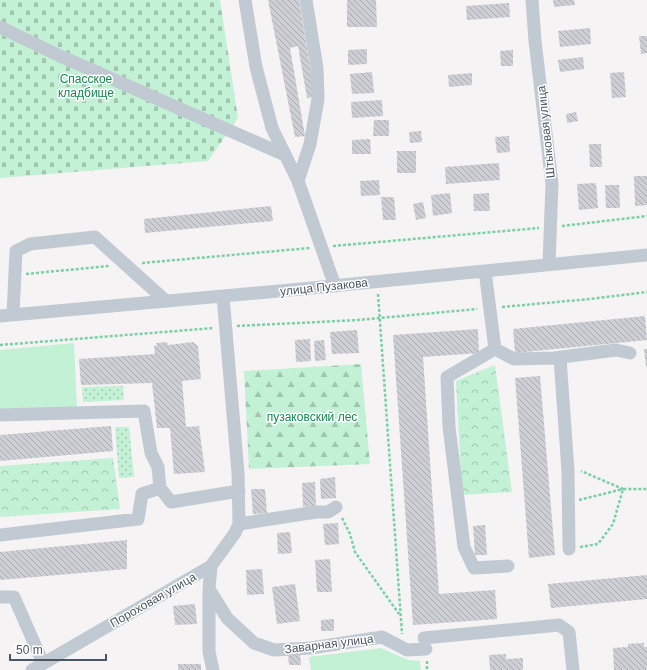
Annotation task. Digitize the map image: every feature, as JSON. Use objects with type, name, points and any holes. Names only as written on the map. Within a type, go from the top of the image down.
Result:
[{"type":"street","points":[[245,0],[256,67],[272,128],[298,181],[335,286]]},
{"type":"street","points":[[298,181],[310,144],[318,99],[317,68],[306,0]]},
{"type":"street","name":"Штыковая улица","points":[[532,0],[535,41],[552,184],[549,264]]},
{"type":"street","points":[[0,27],[60,56],[285,155]]},
{"type":"street","points":[[6,315],[16,251],[30,244],[95,238],[166,301]]},
{"type":"street","name":"улица Пузакова","points":[[6,315],[378,282],[647,255]]},
{"type":"street","points":[[485,271],[495,349]]},
{"type":"street","points":[[213,670],[209,652],[209,589],[211,566],[235,533],[239,524],[238,473],[223,296]]},
{"type":"street","points":[[495,349],[514,359],[560,358],[616,350],[630,353]]},
{"type":"street","points":[[495,349],[447,377],[449,427],[464,546],[474,568],[508,566]]},
{"type":"street","points":[[560,358],[567,466],[570,549]]},
{"type":"street","points":[[0,415],[144,411],[151,453],[158,467],[160,488],[171,502],[239,491]]},
{"type":"street","points":[[0,535],[138,519],[142,494],[160,488]]},
{"type":"street","points":[[239,524],[316,512],[328,512],[336,507]]},
{"type":"street","name":"Пороховая улица","points":[[32,670],[211,566]]},
{"type":"street","name":"Заварная улица","points":[[209,589],[227,618],[254,643],[274,650],[311,648],[382,637],[408,650],[425,643],[559,625],[569,632],[573,670]]},
{"type":"street","points":[[0,598],[14,597],[43,663]]},
{"type":"path","points":[[378,282],[402,641]]},
{"type":"path","points":[[0,345],[225,327],[380,318],[590,299],[647,292]]},
{"type":"path","points":[[567,466],[623,489]]},
{"type":"path","points":[[570,549],[598,544],[612,524],[623,489]]},
{"type":"path","points":[[568,502],[623,489],[647,489]]},
{"type":"path","points":[[336,507],[350,534],[355,552],[400,616]]},
{"type":"path","points":[[425,643],[427,670]]},
{"type":"green space","name":"Спасское кладбище","points":[[0,0],[220,0],[238,118],[208,161],[0,178]]},
{"type":"green space","points":[[74,343],[77,408],[0,409],[0,350]]},
{"type":"green space","name":"пузаковский лес","points":[[361,364],[370,464],[249,469],[244,371]]},
{"type":"green space","points":[[495,365],[512,492],[462,495],[456,381]]},
{"type":"green space","points":[[123,386],[124,400],[83,402],[82,387]]},
{"type":"green space","points":[[115,427],[129,427],[134,477],[119,478]]},
{"type":"green space","points":[[113,458],[120,509],[0,517],[0,466]]},
{"type":"green space","points":[[381,648],[408,660],[420,661],[421,670],[311,670],[309,657]]},
{"type":"building","points":[[268,0],[299,0],[315,97],[307,98],[298,46],[290,48],[305,136],[295,137]]},
{"type":"building","points":[[347,0],[376,0],[377,27],[347,27]]},
{"type":"building","points":[[553,0],[574,0],[575,5],[554,7]]},
{"type":"building","points":[[509,3],[510,17],[467,20],[466,6]]},
{"type":"building","points":[[590,28],[591,44],[560,47],[558,31]]},
{"type":"building","points":[[639,36],[647,36],[647,53],[641,54]]},
{"type":"building","points":[[367,49],[367,64],[348,65],[348,50]]},
{"type":"building","points":[[513,50],[513,66],[501,66],[500,51]]},
{"type":"building","points":[[583,57],[584,69],[560,72],[558,60]]},
{"type":"building","points":[[372,72],[374,93],[352,94],[350,74]]},
{"type":"building","points":[[624,72],[626,97],[612,98],[610,73]]},
{"type":"building","points":[[472,73],[472,85],[449,87],[448,75]]},
{"type":"building","points":[[382,100],[383,116],[352,118],[351,102]]},
{"type":"building","points":[[576,112],[578,121],[567,123],[566,114]]},
{"type":"building","points":[[374,120],[389,120],[389,136],[373,136]]},
{"type":"building","points":[[421,131],[422,142],[410,143],[409,132]]},
{"type":"building","points":[[509,136],[510,152],[497,153],[495,137]]},
{"type":"building","points":[[370,139],[371,154],[352,154],[352,140]]},
{"type":"building","points":[[589,144],[601,144],[602,167],[590,167]]},
{"type":"building","points":[[397,151],[416,151],[416,173],[397,173]]},
{"type":"building","points":[[499,163],[500,180],[446,184],[445,167]]},
{"type":"building","points":[[634,176],[647,176],[647,205],[635,206]]},
{"type":"building","points":[[379,180],[380,195],[361,196],[360,181]]},
{"type":"building","points":[[596,183],[598,208],[579,210],[577,184]]},
{"type":"building","points":[[605,185],[619,185],[620,208],[606,208]]},
{"type":"building","points":[[450,193],[452,213],[433,216],[431,195]]},
{"type":"building","points":[[489,193],[490,211],[474,211],[473,194]]},
{"type":"building","points":[[381,197],[394,197],[396,220],[383,220]]},
{"type":"building","points":[[423,202],[426,218],[416,220],[413,204]]},
{"type":"building","points":[[271,206],[273,221],[145,233],[144,219]]},
{"type":"building","points":[[645,316],[647,340],[515,353],[513,329]]},
{"type":"building","points":[[478,329],[479,353],[423,357],[439,594],[495,590],[497,619],[413,625],[393,335]]},
{"type":"building","points":[[357,330],[359,353],[332,354],[330,332]]},
{"type":"building","points":[[310,339],[311,361],[296,362],[295,340]]},
{"type":"building","points":[[324,340],[326,360],[315,361],[314,341]]},
{"type":"building","points":[[167,342],[168,345],[193,342],[198,346],[201,379],[182,381],[186,427],[199,426],[205,472],[174,474],[170,428],[157,428],[152,383],[81,385],[79,359],[155,354],[154,346],[157,346],[156,343]]},
{"type":"building","points":[[644,349],[647,349],[646,367]]},
{"type":"building","points":[[540,376],[555,555],[529,558],[515,378]]},
{"type":"building","points":[[111,426],[113,451],[0,461],[0,435]]},
{"type":"building","points":[[335,477],[336,498],[321,499],[320,479]]},
{"type":"building","points":[[315,482],[316,506],[303,507],[302,483]]},
{"type":"building","points":[[251,489],[265,489],[267,513],[253,514]]},
{"type":"building","points":[[338,523],[339,544],[325,545],[323,524]]},
{"type":"building","points":[[485,525],[487,555],[475,555],[473,526]]},
{"type":"building","points":[[290,532],[292,553],[278,554],[277,533]]},
{"type":"building","points":[[127,540],[127,569],[0,580],[0,552]]},
{"type":"building","points":[[330,559],[332,592],[317,592],[315,560]]},
{"type":"building","points":[[262,569],[264,594],[247,595],[246,570]]},
{"type":"building","points":[[647,575],[647,599],[551,608],[548,584]]},
{"type":"building","points":[[295,584],[300,621],[277,624],[272,587]]},
{"type":"building","points":[[195,604],[197,624],[175,625],[173,606]]},
{"type":"building","points":[[334,619],[334,631],[321,631],[321,620]]},
{"type":"building","points":[[644,643],[644,647],[647,647],[647,670],[614,670],[613,648],[628,647],[628,644]]},
{"type":"building","points":[[300,653],[301,665],[289,665],[288,654]]},
{"type":"building","points":[[506,654],[506,659],[523,658],[523,670],[490,670],[489,655]]},
{"type":"building","points":[[178,664],[201,664],[201,670],[178,670]]}]
